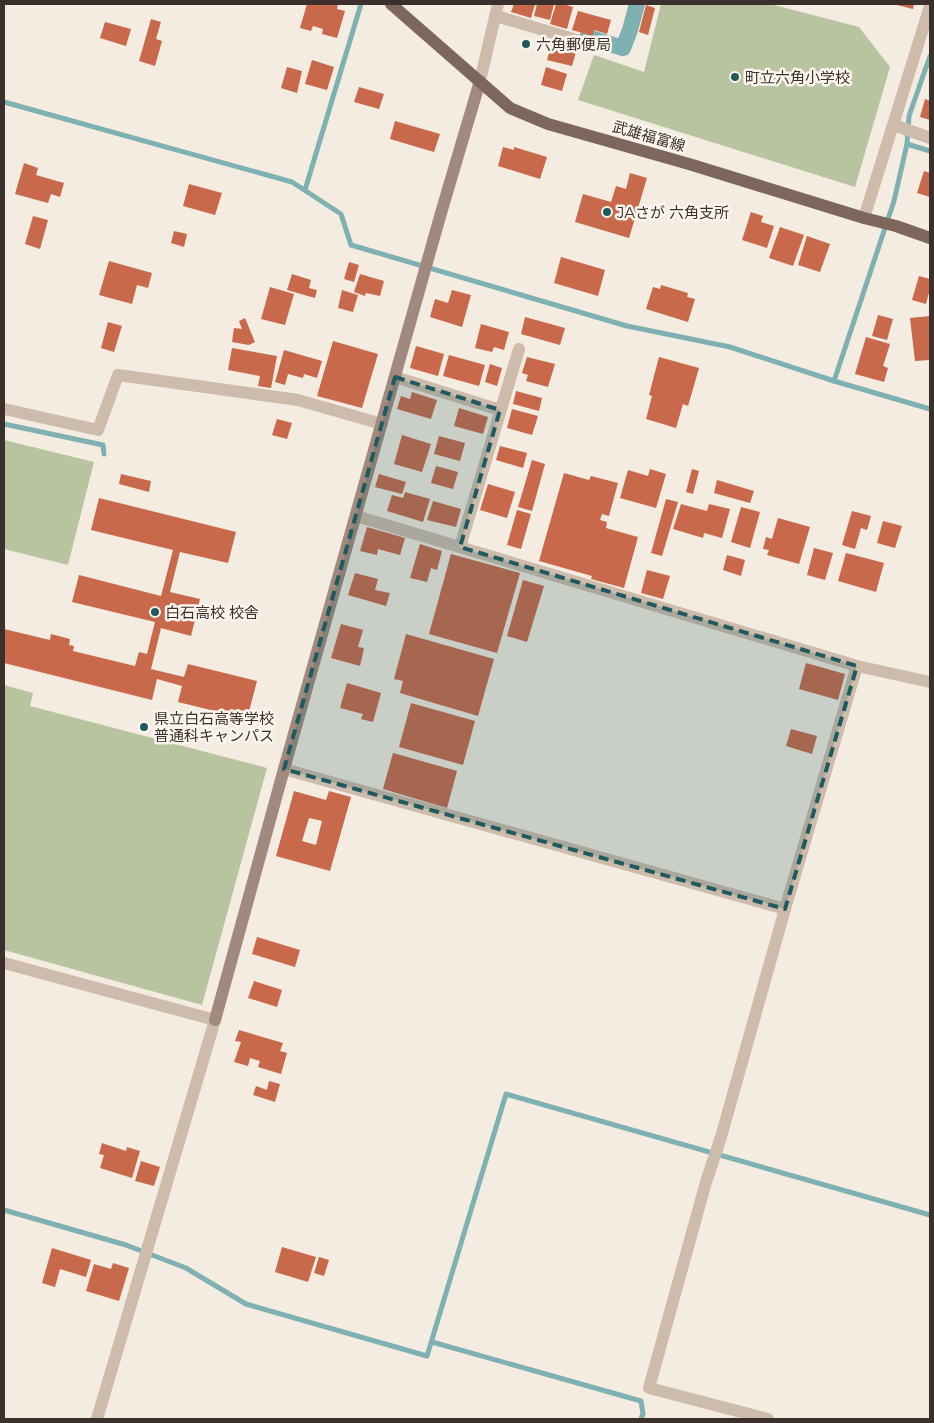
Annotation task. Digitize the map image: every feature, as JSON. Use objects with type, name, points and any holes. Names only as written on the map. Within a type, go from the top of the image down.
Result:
[{"type":"main road","name":"武雄福富線","points":[[391,4],[510,108],[548,124],[689,164],[930,238]]},
{"type":"street","points":[[871,219],[930,6]]},
{"type":"street","points":[[97,1419],[215,1020],[284,769],[480,81],[497,10],[580,41]]},
{"type":"street","points":[[897,126],[925,136]]},
{"type":"street","points":[[460,547],[519,349]]},
{"type":"street","points":[[4,409],[98,430],[118,375],[298,400],[382,424]]},
{"type":"street","points":[[395,377],[500,410]]},
{"type":"street","points":[[356,516],[856,666],[930,682]]},
{"type":"street","points":[[768,1419],[649,1388],[706,1182],[716,1154],[856,666]]},
{"type":"street","points":[[284,769],[785,909]]},
{"type":"street","points":[[4,963],[215,1020]]},
{"type":"highlighted area","points":[[395,377],[500,410],[460,547],[857,666],[785,909],[284,769]]},
{"type":"green space","name":"町立六角小学校","points":[[661,4],[770,4],[859,27],[890,67],[855,187],[578,100],[594,55],[644,72]]},
{"type":"green space","points":[[4,440],[94,462],[68,565],[4,549]]},
{"type":"green space","points":[[4,685],[33,693],[30,706],[267,768],[202,1005],[4,950]]},
{"type":"building","points":[[307,4],[338,4],[337,9],[345,11],[337,38],[322,34],[323,29],[313,26],[311,31],[300,28]]},
{"type":"building","points":[[514,4],[535,4],[531,18],[511,12]]},
{"type":"building","points":[[537,4],[554,4],[550,20],[534,16]]},
{"type":"building","points":[[556,4],[573,7],[567,29],[550,24]]},
{"type":"building","points":[[893,4],[914,4],[913,9]]},
{"type":"building","points":[[646,5],[655,8],[648,35],[639,32]]},
{"type":"building","points":[[578,11],[611,20],[607,34],[594,30],[593,36],[572,30]]},
{"type":"building","points":[[151,19],[161,22],[156,39],[162,41],[155,66],[139,61]]},
{"type":"building","points":[[105,22],[131,29],[126,46],[100,38]]},
{"type":"building","points":[[553,39],[578,45],[572,66],[547,60]]},
{"type":"building","points":[[312,60],[334,67],[327,90],[305,84]]},
{"type":"building","points":[[287,67],[302,71],[297,93],[281,88]]},
{"type":"building","points":[[546,67],[567,74],[562,91],[541,85]]},
{"type":"building","points":[[359,87],[384,94],[379,109],[354,102]]},
{"type":"building","points":[[925,99],[930,101],[930,120],[920,117]]},
{"type":"building","points":[[395,121],[440,134],[434,152],[390,139]]},
{"type":"building","points":[[503,147],[514,150],[514,147],[547,157],[540,179],[498,166]]},
{"type":"building","points":[[24,163],[38,168],[36,175],[64,183],[60,197],[51,194],[48,203],[15,194]]},
{"type":"building","points":[[924,171],[930,173],[930,197],[917,193]]},
{"type":"building","name":"JAさが 六角支所","points":[[630,173],[647,178],[629,238],[575,222],[583,194],[611,202],[616,186],[626,189]]},
{"type":"building","points":[[189,184],[222,193],[215,215],[183,206]]},
{"type":"building","points":[[751,212],[763,216],[761,222],[774,226],[767,248],[742,240]]},
{"type":"building","points":[[33,216],[48,220],[40,249],[25,244]]},
{"type":"building","points":[[780,227],[804,235],[793,266],[769,258]]},
{"type":"building","points":[[174,231],[187,234],[184,247],[171,243]]},
{"type":"building","points":[[807,236],[830,244],[820,272],[798,265]]},
{"type":"building","points":[[561,257],[605,270],[598,296],[554,283]]},
{"type":"building","points":[[109,261],[152,273],[148,288],[137,285],[132,304],[99,295]]},
{"type":"building","points":[[349,262],[359,265],[354,282],[344,279]]},
{"type":"building","points":[[292,274],[311,280],[309,288],[317,290],[315,298],[287,290]]},
{"type":"building","points":[[360,274],[384,281],[380,296],[366,293],[365,296],[354,292]]},
{"type":"building","points":[[919,276],[930,279],[930,289],[926,304],[912,300]]},
{"type":"building","points":[[661,285],[688,293],[687,297],[695,299],[688,322],[646,309],[653,287],[660,289]]},
{"type":"building","points":[[270,287],[294,294],[285,325],[261,319]]},
{"type":"building","points":[[342,290],[358,295],[353,312],[338,308]]},
{"type":"building","points":[[452,290],[471,295],[462,327],[430,317],[435,299],[448,303]]},
{"type":"building","points":[[878,315],[893,319],[887,340],[872,336]]},
{"type":"building","points":[[930,316],[930,360],[915,361],[910,318]]},
{"type":"building","points":[[525,317],[565,328],[560,345],[521,334]]},
{"type":"building","points":[[245,318],[255,342],[249,345],[232,342],[234,328],[242,329],[239,321]]},
{"type":"building","points":[[108,322],[122,326],[114,352],[101,348]]},
{"type":"building","points":[[481,324],[509,332],[504,350],[494,347],[492,352],[475,348]]},
{"type":"building","points":[[866,337],[890,344],[883,366],[888,368],[884,382],[855,374]]},
{"type":"building","points":[[333,341],[378,354],[362,408],[317,396]]},
{"type":"building","points":[[416,346],[444,354],[438,376],[410,368]]},
{"type":"building","points":[[232,348],[277,356],[271,388],[258,386],[260,376],[228,370]]},
{"type":"building","points":[[284,350],[322,361],[317,378],[304,374],[303,378],[288,374],[285,385],[275,382]]},
{"type":"building","points":[[449,355],[485,365],[479,386],[443,376]]},
{"type":"building","points":[[527,357],[555,364],[548,387],[526,381],[528,375],[522,373]]},
{"type":"building","points":[[659,357],[699,368],[688,406],[683,404],[676,428],[646,419],[652,396],[649,395]]},
{"type":"building","points":[[490,364],[502,368],[497,386],[485,382]]},
{"type":"building","points":[[516,391],[542,398],[539,411],[513,404]]},
{"type":"building","points":[[412,392],[437,400],[431,419],[397,409],[401,396],[410,399]]},
{"type":"building","points":[[459,408],[488,417],[483,434],[454,426]]},
{"type":"building","points":[[512,409],[538,416],[532,435],[507,428]]},
{"type":"building","points":[[277,419],[292,423],[287,439],[272,435]]},
{"type":"building","points":[[402,435],[431,444],[422,472],[394,464]]},
{"type":"building","points":[[439,436],[465,443],[460,461],[434,454]]},
{"type":"building","points":[[500,446],[527,453],[523,468],[496,460]]},
{"type":"building","points":[[532,460],[545,464],[532,511],[518,507]]},
{"type":"building","points":[[436,466],[458,472],[453,489],[431,483]]},
{"type":"building","points":[[650,469],[666,474],[656,508],[620,498],[628,470],[648,476]]},
{"type":"building","points":[[692,469],[699,471],[693,494],[686,492]]},
{"type":"building","points":[[564,473],[589,480],[591,476],[618,483],[609,516],[602,514],[600,520],[607,522],[606,528],[638,537],[624,588],[591,579],[592,576],[539,561]]},
{"type":"building","points":[[121,474],[151,481],[149,492],[119,484]]},
{"type":"building","points":[[379,474],[406,482],[402,494],[375,487]]},
{"type":"building","points":[[717,480],[754,491],[750,503],[714,493]]},
{"type":"building","points":[[488,484],[515,492],[507,518],[480,510]]},
{"type":"building","points":[[405,492],[430,499],[423,522],[387,511],[392,495],[403,498]]},
{"type":"building","name":"白石高校 校舎","points":[[99,498],[236,532],[228,563],[180,552],[170,592],[200,599],[191,636],[161,628],[151,669],[184,677],[188,664],[257,681],[247,719],[178,702],[182,686],[157,679],[152,700],[4,663],[4,629],[50,640],[51,634],[70,639],[69,645],[74,646],[73,651],[135,666],[139,652],[147,654],[155,622],[72,602],[79,575],[161,596],[173,550],[91,530]]},
{"type":"building","points":[[666,499],[678,502],[662,556],[651,553]]},
{"type":"building","points":[[433,501],[461,509],[456,527],[427,520]]},
{"type":"building","points":[[681,504],[707,511],[709,504],[730,509],[722,538],[704,533],[703,538],[673,529]]},
{"type":"building","points":[[741,507],[760,512],[750,548],[731,542]]},
{"type":"building","points":[[517,510],[531,514],[521,549],[507,545]]},
{"type":"building","points":[[852,511],[871,516],[867,530],[861,528],[855,549],[842,545]]},
{"type":"building","points":[[778,518],[810,527],[799,564],[767,555],[769,550],[763,549],[766,537],[772,539]]},
{"type":"building","points":[[883,521],[902,526],[895,548],[877,543]]},
{"type":"building","points":[[367,527],[405,538],[400,555],[378,549],[377,555],[360,551]]},
{"type":"building","points":[[420,544],[442,551],[437,570],[431,568],[427,582],[410,578]]},
{"type":"building","points":[[814,548],[833,553],[825,580],[807,575]]},
{"type":"building","points":[[846,553],[884,563],[876,592],[838,581]]},
{"type":"building","points":[[451,554],[520,573],[497,653],[429,634]]},
{"type":"building","points":[[727,555],[745,560],[741,576],[723,570]]},
{"type":"building","points":[[647,570],[670,576],[663,599],[641,593]]},
{"type":"building","points":[[355,573],[378,579],[375,590],[390,593],[386,606],[348,595]]},
{"type":"building","points":[[523,580],[544,586],[527,642],[507,636]]},
{"type":"building","points":[[341,624],[363,630],[358,647],[364,648],[360,666],[331,658]]},
{"type":"building","points":[[406,634],[494,659],[478,716],[400,693],[403,681],[394,679]]},
{"type":"building","points":[[806,663],[845,674],[838,700],[799,689]]},
{"type":"building","points":[[347,683],[381,693],[373,722],[361,719],[363,714],[340,708]]},
{"type":"building","points":[[411,703],[475,721],[463,765],[399,747]]},
{"type":"building","points":[[791,729],[817,736],[812,754],[786,746]]},
{"type":"building","points":[[393,753],[457,771],[447,808],[383,789]]},
{"type":"building","points":[[294,791],[326,800],[329,791],[351,797],[330,871],[276,856]],"holes":[[[309,818],[322,821],[316,845],[302,841]]]},
{"type":"building","points":[[257,937],[300,950],[295,967],[252,954]]},
{"type":"building","points":[[254,981],[282,990],[277,1007],[248,998]]},
{"type":"building","points":[[239,1030],[283,1043],[280,1051],[287,1053],[281,1074],[258,1067],[260,1061],[250,1058],[248,1066],[234,1062],[241,1042],[235,1041]]},
{"type":"building","points":[[269,1081],[280,1084],[275,1102],[253,1095],[256,1086],[267,1090]]},
{"type":"building","points":[[102,1143],[126,1151],[127,1147],[140,1151],[132,1178],[100,1168],[104,1155],[99,1154]]},
{"type":"building","points":[[141,1161],[160,1167],[154,1186],[135,1181]]},
{"type":"building","points":[[282,1247],[316,1257],[308,1282],[275,1272]]},
{"type":"building","points":[[52,1248],[91,1260],[86,1277],[60,1269],[55,1287],[42,1283]]},
{"type":"building","points":[[319,1257],[329,1260],[324,1276],[314,1273]]},
{"type":"building","points":[[113,1263],[129,1268],[119,1301],[86,1291],[94,1264],[111,1269]]},
{"type":"waterway","points":[[305,190],[361,4]]},
{"type":"waterway","points":[[587,37],[623,48],[637,4]]},
{"type":"waterway","points":[[4,102],[292,182],[341,214],[351,245],[627,326],[730,347],[834,381],[894,201],[907,144],[909,116],[930,56]]},
{"type":"waterway","points":[[907,144],[930,151]]},
{"type":"waterway","points":[[834,381],[930,409]]},
{"type":"waterway","points":[[4,424],[103,445],[104,454]]},
{"type":"waterway","points":[[4,1210],[126,1245],[186,1268],[246,1304],[427,1356],[506,1094],[930,1215]]},
{"type":"waterway","points":[[432,1342],[641,1401],[643,1414],[641,1419]]},
{"type":"place","name":"六角郵便局","points":[[526,44]]},
{"type":"place","name":"町立六角小学校","points":[[735,77]]},
{"type":"place","name":"JAさが 六角支所","points":[[607,212]]},
{"type":"place","name":"白石高校 校舎","points":[[155,612]]},
{"type":"place","name":"県立白石高等学校 普通科キャンパス","points":[[144,727]]}]
